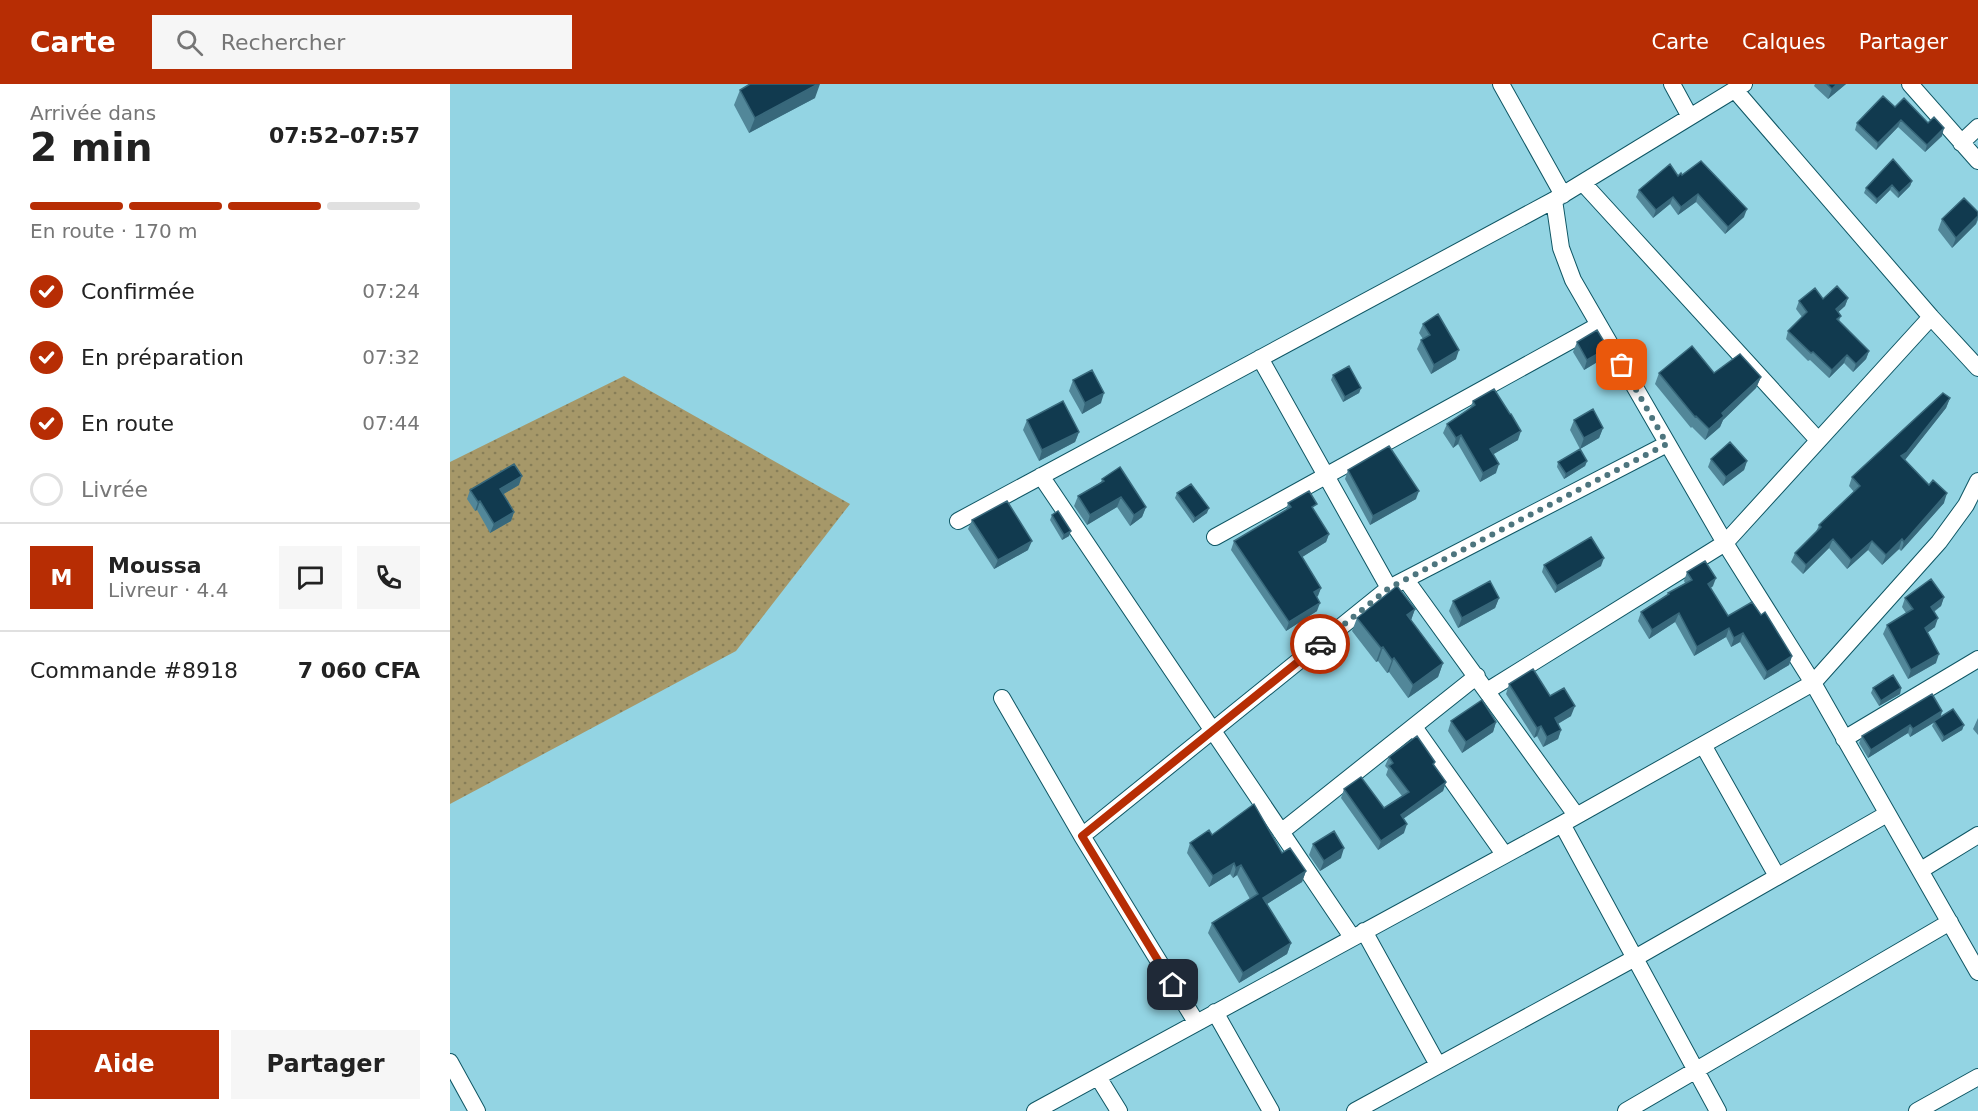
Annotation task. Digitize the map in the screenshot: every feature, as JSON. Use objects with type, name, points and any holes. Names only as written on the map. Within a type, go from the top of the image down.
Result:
[{"type":"street","points":[[1501,84],[1558,198],[1564,262],[1725,543],[1813,683],[1950,922],[1973,951],[1978,972]]},
{"type":"street","points":[[1671,84],[1690,117]]},
{"type":"street","points":[[1910,84],[1978,161]]},
{"type":"street","points":[[958,521],[1558,198],[1739,87],[1931,317],[1978,368]]},
{"type":"street","points":[[1961,143],[1978,127]]},
{"type":"street","points":[[1583,183],[1818,441]]},
{"type":"street","points":[[1487,691],[1725,543],[1931,317]]},
{"type":"street","points":[[1215,537],[1599,326]]},
{"type":"street","points":[[1260,358],[1389,588]]},
{"type":"street","points":[[1082,836],[1389,588],[1667,444]]},
{"type":"street","points":[[1041,476],[1281,832],[1358,934],[1438,1065]]},
{"type":"street","points":[[1035,1111],[1562,824],[1576,814],[1813,683],[1939,542],[1966,505],[1978,481]]},
{"type":"street","points":[[1406,580],[1576,814]]},
{"type":"street","points":[[1844,739],[1978,659]]},
{"type":"street","points":[[1281,832],[1477,676]]},
{"type":"street","points":[[1002,698],[1082,836],[1196,1022]]},
{"type":"street","points":[[1414,727],[1504,854]]},
{"type":"street","points":[[1703,745],[1777,876]]},
{"type":"street","points":[[1355,1111],[1635,958],[1887,814]]},
{"type":"street","points":[[1562,824],[1718,1111]]},
{"type":"street","points":[[1921,870],[1978,834]]},
{"type":"street","points":[[1626,1111],[1950,922]]},
{"type":"street","points":[[1215,1012],[1270,1111]]},
{"type":"street","points":[[450,1062],[477,1111]]},
{"type":"street","points":[[1098,1077],[1119,1111]]},
{"type":"street","points":[[1917,1111],[1978,1077]]},
{"type":"shaded area","points":[[624,376],[850,504],[736,651],[450,804],[450,462]]},
{"type":"building","points":[[750,84],[818,84],[755,118],[740,90]]},
{"type":"building","points":[[1827,84],[1837,84],[1832,89]]},
{"type":"building","points":[[1883,96],[1895,107],[1904,98],[1928,123],[1934,117],[1944,128],[1927,145],[1901,120],[1878,143],[1857,123]]},
{"type":"building","points":[[1893,159],[1912,181],[1899,193],[1892,185],[1877,199],[1866,188]]},
{"type":"building","points":[[1701,161],[1747,209],[1728,227],[1698,194],[1681,207],[1673,197],[1656,210],[1639,190],[1670,164],[1678,176]]},
{"type":"building","points":[[1964,198],[1978,212],[1978,216],[1956,238],[1942,219]]},
{"type":"building","points":[[1837,286],[1848,298],[1836,309],[1841,316],[1837,319],[1869,351],[1856,364],[1847,355],[1832,370],[1788,331],[1807,312],[1799,301],[1815,288],[1823,299]]},
{"type":"building","points":[[1438,314],[1459,350],[1434,365],[1421,340],[1430,335],[1423,324]]},
{"type":"building","points":[[1597,330],[1608,348],[1587,360],[1577,342]]},
{"type":"building","points":[[1692,346],[1714,373],[1740,354],[1761,377],[1722,413],[1724,416],[1709,429],[1695,417],[1659,373]]},
{"type":"building","points":[[1349,366],[1361,388],[1345,397],[1333,375]]},
{"type":"building","points":[[1092,370],[1104,393],[1085,403],[1073,380]]},
{"type":"building","points":[[1494,389],[1521,431],[1490,449],[1499,464],[1483,473],[1461,435],[1456,438],[1447,424],[1475,405],[1473,401]]},
{"type":"building","points":[[1943,393],[1950,398],[1907,452],[1901,456],[1929,485],[1933,480],[1947,493],[1904,542],[1902,539],[1886,555],[1872,541],[1851,560],[1833,539],[1806,565],[1795,553],[1821,527],[1819,525],[1860,486],[1852,477]]},
{"type":"building","points":[[1063,401],[1079,432],[1042,450],[1027,420]]},
{"type":"building","points":[[1593,409],[1603,428],[1584,438],[1574,420]]},
{"type":"building","points":[[1730,442],[1747,461],[1726,477],[1711,459]]},
{"type":"building","points":[[1389,446],[1419,491],[1373,516],[1348,470]]},
{"type":"building","points":[[1580,449],[1587,461],[1566,474],[1558,462]]},
{"type":"building","points":[[514,464],[522,476],[500,489],[514,512],[494,524],[480,501],[478,502],[470,490]]},
{"type":"building","points":[[1120,467],[1146,507],[1134,515],[1121,497],[1090,515],[1078,496],[1104,481],[1102,479]]},
{"type":"building","points":[[1191,484],[1209,508],[1195,518],[1177,493]]},
{"type":"building","points":[[1309,491],[1317,504],[1312,507],[1329,534],[1299,552],[1321,588],[1314,592],[1320,603],[1289,622],[1234,541],[1291,507],[1288,503]]},
{"type":"building","points":[[1007,501],[1032,541],[998,560],[972,520]]},
{"type":"building","points":[[1058,511],[1071,531],[1064,535],[1052,515]]},
{"type":"building","points":[[1591,537],[1604,558],[1557,586],[1544,565]]},
{"type":"building","points":[[1705,561],[1716,578],[1708,584],[1728,616],[1752,602],[1761,615],[1765,612],[1792,656],[1767,672],[1743,633],[1734,638],[1729,628],[1697,647],[1679,613],[1652,630],[1641,612],[1692,580],[1687,572]]},
{"type":"building","points":[[1931,579],[1944,597],[1931,607],[1938,618],[1925,628],[1939,654],[1911,670],[1887,625],[1913,609],[1905,598]]},
{"type":"building","points":[[1490,581],[1499,598],[1462,618],[1453,601]]},
{"type":"building","points":[[1397,586],[1415,609],[1407,615],[1443,663],[1413,685],[1394,658],[1392,660],[1357,618]]},
{"type":"building","points":[[1533,669],[1550,696],[1564,688],[1575,706],[1555,718],[1561,730],[1547,737],[1541,726],[1537,728],[1509,684]]},
{"type":"building","points":[[1893,675],[1901,688],[1881,701],[1873,688]]},
{"type":"building","points":[[1932,694],[1942,711],[1913,729],[1910,725],[1871,750],[1862,736]]},
{"type":"building","points":[[1482,700],[1496,722],[1466,742],[1451,721]]},
{"type":"building","points":[[1953,709],[1964,725],[1944,737],[1934,721]]},
{"type":"building","points":[[1417,736],[1446,782],[1401,815],[1407,824],[1381,841],[1344,789],[1361,777],[1384,808],[1409,792],[1389,766],[1393,763],[1389,757]]},
{"type":"building","points":[[1254,804],[1282,853],[1290,848],[1306,871],[1263,898],[1291,943],[1243,973],[1212,923],[1258,894],[1241,865],[1236,868],[1234,863],[1213,876],[1190,843],[1209,830],[1212,835]]},
{"type":"building","points":[[1334,831],[1344,848],[1324,861],[1313,844]]},
{"type":"way so far","points":[[1320,644],[1389,588],[1667,444],[1622,365]]},
{"type":"route","points":[[1173,985],[1082,836],[1320,644]]}]
